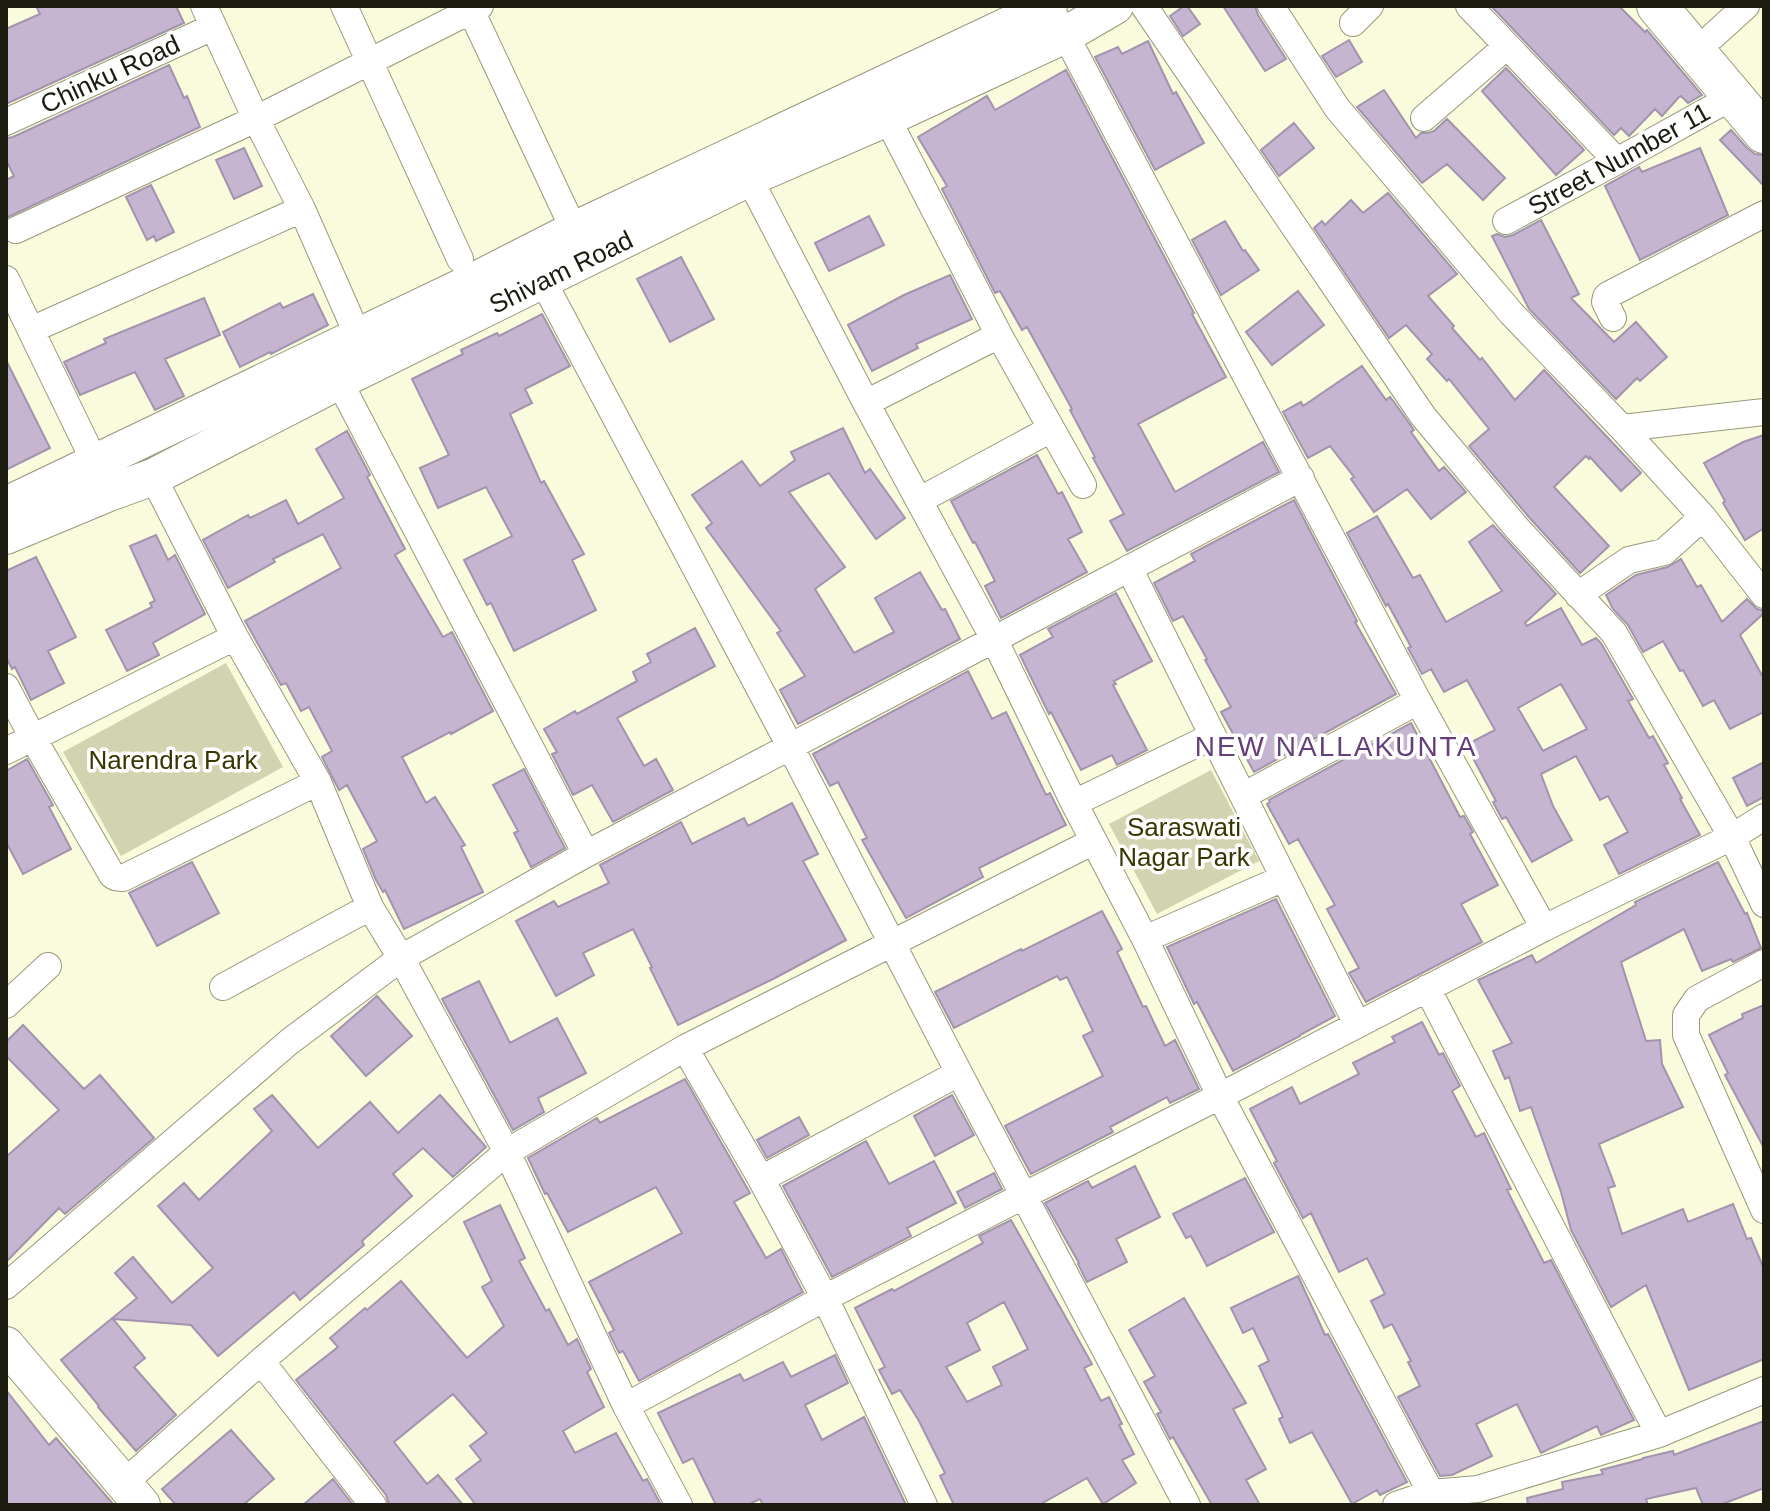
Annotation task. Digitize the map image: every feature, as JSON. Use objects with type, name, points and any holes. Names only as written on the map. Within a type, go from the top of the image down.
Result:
[{"type":"main road","name":"Shivam Road","points":[[6,536],[102,478],[358,336],[472,282],[536,267],[574,230],[1055,16],[1115,6]]},
{"type":"main road","points":[[1657,6],[1748,95]]},
{"type":"main road","points":[[1687,6],[1713,36],[1748,95],[1764,133]]},
{"type":"main road","name":"Shivam Road","points":[[6,505],[102,478],[153,477],[339,381],[536,267],[887,118],[1055,16]]},
{"type":"main road","points":[[6,1345],[133,1494]]},
{"type":"street","points":[[344,6],[460,259]]},
{"type":"street","points":[[1144,6],[1423,416],[1516,527],[1614,633],[1732,837],[1764,904]]},
{"type":"street","points":[[1271,6],[1337,108],[1512,314],[1703,517],[1764,595]]},
{"type":"street","points":[[1469,6],[1617,161]]},
{"type":"street","points":[[1713,36],[1746,6]]},
{"type":"street","points":[[16,230],[256,119],[473,8],[574,230]]},
{"type":"street","points":[[208,16],[302,209],[358,336]]},
{"type":"street","name":"Chinku Road","points":[[6,122],[208,16]]},
{"type":"street","points":[[1055,16],[1418,701],[1544,928]]},
{"type":"street","points":[[1424,118],[1507,46]]},
{"type":"street","name":"Street Number 11","points":[[1506,221],[1748,95]]},
{"type":"street","points":[[887,118],[999,335],[1083,485]]},
{"type":"street","points":[[749,178],[994,639],[1220,1096],[1431,1493]]},
{"type":"street","points":[[31,330],[302,209]]},
{"type":"street","points":[[1613,318],[1605,302],[1608,295],[1764,214]]},
{"type":"street","points":[[536,267],[1187,1505]]},
{"type":"street","points":[[6,279],[102,478]]},
{"type":"street","points":[[866,403],[999,335]]},
{"type":"street","points":[[339,381],[586,854]]},
{"type":"street","points":[[1622,428],[1764,412]]},
{"type":"street","points":[[920,500],[1051,429]]},
{"type":"street","points":[[153,477],[235,637],[318,782],[370,907],[507,1152],[626,1406],[679,1505]]},
{"type":"street","points":[[6,1286],[289,1042],[401,958],[586,854],[1301,478]]},
{"type":"street","points":[[1578,595],[1629,560],[1664,552],[1703,517]]},
{"type":"street","points":[[1129,568],[1357,1024]]},
{"type":"street","points":[[6,751],[235,637]]},
{"type":"street","points":[[6,687],[112,875],[119,878],[318,782]]},
{"type":"street","points":[[1243,796],[1418,701]]},
{"type":"street","points":[[1074,803],[1213,736]]},
{"type":"street","points":[[626,1406],[825,1298],[1544,928],[1732,837],[1764,817]]},
{"type":"street","points":[[133,1494],[261,1361],[507,1152],[685,1048],[1094,841]]},
{"type":"street","points":[[1145,939],[1284,878]]},
{"type":"street","points":[[223,987],[370,907]]},
{"type":"street","points":[[1764,963],[1697,999],[1686,1015],[1686,1035],[1764,1210]]},
{"type":"street","points":[[6,1005],[48,966]]},
{"type":"street","points":[[1427,988],[1659,1434]]},
{"type":"street","points":[[685,1048],[825,1298],[924,1505]]},
{"type":"street","points":[[761,1179],[959,1073]]},
{"type":"street","points":[[261,1361],[373,1505]]},
{"type":"street","points":[[1396,1505],[1431,1493],[1480,1497],[1659,1434],[1764,1390]]},
{"type":"green space","name":"Narendra Park","points":[[226,663],[283,767],[121,856],[63,752]]},
{"type":"green space","name":"Saraswati Nagar Park","points":[[1211,770],[1259,861],[1157,914],[1109,824]]},
{"type":"building","points":[[36,6],[176,6],[184,23],[6,104],[6,29],[40,14]]},
{"type":"building","points":[[1184,6],[1200,24],[1183,36],[1170,16]]},
{"type":"building","points":[[1223,6],[1255,6],[1286,59],[1265,71]]},
{"type":"building","points":[[1491,6],[1619,6],[1645,32],[1647,30],[1702,95],[1688,103],[1681,96],[1662,116],[1655,109],[1629,136],[1621,128],[1614,135]]},
{"type":"building","points":[[1349,40],[1362,62],[1336,77],[1322,56]]},
{"type":"building","points":[[1148,41],[1173,94],[1176,92],[1204,143],[1155,170],[1095,57],[1118,47],[1122,54]]},
{"type":"building","points":[[169,65],[200,127],[6,218],[6,180],[14,176],[6,160],[6,138]]},
{"type":"building","points":[[1506,68],[1584,150],[1556,175],[1482,91]]},
{"type":"building","points":[[1066,70],[1226,377],[1138,424],[1175,492],[1263,442],[1279,472],[1127,551],[1110,521],[1124,514],[1093,458],[1072,409],[1027,327],[1022,330],[1000,291],[995,293],[942,189],[947,186],[918,137],[987,96],[995,110]]},
{"type":"building","points":[[1384,90],[1416,138],[1421,133],[1434,131],[1447,119],[1505,178],[1483,200],[1447,164],[1422,183],[1357,107]]},
{"type":"building","points":[[1294,123],[1314,148],[1279,176],[1261,150]]},
{"type":"building","points":[[1731,130],[1747,148],[1755,154],[1764,155],[1764,186],[1720,140]]},
{"type":"building","points":[[244,148],[262,186],[234,199],[216,160]]},
{"type":"building","points":[[1700,148],[1728,215],[1640,260],[1605,186],[1639,167],[1642,172]]},
{"type":"building","points":[[151,185],[174,232],[156,241],[154,236],[147,240],[126,197]]},
{"type":"building","points":[[1388,193],[1457,274],[1428,296],[1515,400],[1544,370],[1641,473],[1621,491],[1586,456],[1554,487],[1609,546],[1580,573],[1469,446],[1489,429],[1449,379],[1447,381],[1427,359],[1432,354],[1406,325],[1389,338],[1314,228],[1322,221],[1325,225],[1351,200],[1363,213]]},
{"type":"building","points":[[869,216],[884,245],[829,271],[815,243]]},
{"type":"building","points":[[1541,220],[1579,294],[1571,298],[1614,342],[1636,322],[1667,357],[1640,381],[1637,378],[1616,399],[1529,309],[1492,236],[1513,235]]},
{"type":"building","points":[[1225,221],[1259,270],[1221,295],[1192,240]]},
{"type":"building","points":[[681,257],[714,319],[670,342],[637,279]]},
{"type":"building","points":[[950,275],[972,319],[916,344],[918,348],[872,371],[848,325]]},
{"type":"building","points":[[1298,291],[1324,325],[1272,365],[1246,332]]},
{"type":"building","points":[[313,294],[328,325],[240,367],[223,332],[280,303],[283,308]]},
{"type":"building","points":[[204,298],[220,335],[165,359],[184,396],[155,410],[135,372],[80,395],[64,362],[106,343],[104,339]]},
{"type":"building","points":[[542,314],[570,366],[525,389],[532,403],[510,414],[541,483],[544,481],[584,554],[572,560],[596,610],[514,651],[491,603],[487,605],[464,560],[512,536],[486,487],[438,508],[420,468],[449,455],[412,379],[463,354],[461,350],[497,333],[499,336]]},
{"type":"building","points":[[6,360],[50,448],[6,470]]},
{"type":"building","points":[[1362,366],[1386,400],[1390,397],[1394,402],[1439,471],[1444,467],[1466,492],[1431,519],[1407,489],[1374,512],[1351,479],[1354,477],[1330,446],[1308,458],[1283,412],[1301,402],[1303,406]]},
{"type":"building","points":[[843,428],[865,473],[870,469],[905,518],[876,539],[829,473],[789,492],[845,567],[815,589],[854,653],[894,632],[875,598],[920,572],[942,610],[945,609],[960,639],[798,724],[780,690],[805,676],[777,633],[781,631],[706,528],[712,523],[692,495],[742,461],[760,486],[795,460],[791,452]]},
{"type":"building","points":[[347,431],[405,549],[395,555],[443,637],[452,632],[493,711],[402,757],[426,803],[435,797],[465,845],[461,847],[483,892],[404,929],[385,890],[383,892],[376,880],[363,849],[377,841],[347,785],[339,790],[322,757],[332,751],[309,707],[301,711],[286,683],[281,685],[245,621],[341,568],[323,534],[273,559],[275,562],[228,588],[203,540],[248,515],[250,518],[286,500],[298,524],[344,498],[316,449]]},
{"type":"building","points":[[1764,435],[1764,528],[1745,540],[1704,463],[1743,442]]},
{"type":"building","points":[[1037,455],[1058,494],[1062,492],[1082,532],[1068,539],[1087,572],[1001,618],[985,586],[995,581],[951,501]]},
{"type":"building","points":[[1294,500],[1355,622],[1396,694],[1254,772],[1221,712],[1231,707],[1207,659],[1183,616],[1173,621],[1154,583],[1195,561],[1191,554]]},
{"type":"building","points":[[1377,516],[1413,578],[1420,575],[1446,622],[1502,591],[1469,542],[1493,525],[1556,594],[1525,623],[1527,626],[1561,608],[1582,645],[1596,638],[1601,643],[1633,699],[1628,701],[1649,738],[1653,736],[1668,763],[1664,765],[1700,835],[1619,874],[1604,845],[1628,832],[1608,796],[1600,800],[1576,756],[1541,774],[1553,806],[1572,840],[1532,862],[1506,817],[1502,819],[1493,802],[1496,801],[1466,745],[1495,730],[1467,680],[1444,692],[1431,669],[1422,674],[1408,648],[1411,647],[1347,533]],"holes":[[[1561,684],[1587,729],[1543,751],[1518,708]]]},
{"type":"building","points":[[156,535],[168,560],[175,555],[205,614],[153,643],[159,655],[127,671],[106,630],[152,607],[150,603],[155,601],[130,546]]},
{"type":"building","points":[[36,557],[76,637],[48,651],[64,683],[31,700],[15,667],[12,669],[6,657],[6,571]]},
{"type":"building","points":[[1681,559],[1697,587],[1701,585],[1722,622],[1747,599],[1757,609],[1764,611],[1740,635],[1764,679],[1764,712],[1730,729],[1714,700],[1703,706],[1663,641],[1643,652],[1606,595],[1636,575],[1668,567]]},
{"type":"building","points":[[1116,593],[1152,661],[1114,681],[1116,684],[1113,685],[1147,750],[1117,765],[1112,755],[1081,770],[1020,655],[1053,637],[1048,629]]},
{"type":"building","points":[[695,628],[715,666],[617,718],[644,766],[656,759],[673,790],[613,822],[592,785],[573,795],[552,754],[557,752],[544,729],[637,681],[633,672],[651,662],[647,654]]},
{"type":"building","points":[[968,671],[992,719],[1006,712],[1046,795],[1050,793],[1066,825],[979,868],[983,877],[906,918],[862,840],[867,838],[838,782],[830,786],[813,754]]},
{"type":"building","points":[[1411,723],[1460,817],[1464,816],[1473,832],[1470,834],[1498,885],[1461,904],[1482,942],[1366,1002],[1349,973],[1359,968],[1327,909],[1335,905],[1298,839],[1289,844],[1267,804],[1269,800]]},
{"type":"building","points":[[27,759],[53,805],[49,807],[71,849],[23,874],[6,842],[6,771]]},
{"type":"building","points":[[1764,762],[1764,797],[1747,806],[1733,778]]},
{"type":"building","points":[[524,769],[565,848],[531,867],[514,833],[518,831],[493,785]]},
{"type":"building","points":[[792,803],[818,854],[803,861],[846,940],[678,1025],[633,929],[583,953],[594,975],[556,996],[516,921],[554,901],[558,907],[609,883],[600,865],[681,822],[692,844],[744,818],[748,826]]},
{"type":"building","points":[[192,862],[219,913],[157,946],[129,893]]},
{"type":"building","points":[[1718,862],[1747,913],[1761,948],[1733,962],[1731,959],[1702,971],[1684,929],[1621,962],[1646,1041],[1660,1040],[1662,1064],[1683,1107],[1599,1144],[1615,1186],[1608,1188],[1622,1234],[1683,1209],[1688,1222],[1733,1204],[1747,1239],[1751,1238],[1764,1269],[1764,1359],[1689,1390],[1646,1285],[1611,1307],[1571,1230],[1531,1107],[1520,1111],[1509,1077],[1505,1079],[1493,1051],[1512,1043],[1478,980],[1532,955],[1536,963],[1636,905],[1635,902]]},
{"type":"building","points":[[1276,899],[1335,1016],[1233,1071],[1197,1002],[1194,1004],[1167,947]]},
{"type":"building","points":[[1102,911],[1122,949],[1117,952],[1143,1007],[1146,1006],[1165,1046],[1175,1040],[1199,1089],[1170,1103],[1167,1097],[1110,1127],[1113,1132],[1031,1174],[1005,1126],[1103,1076],[1083,1036],[1093,1031],[1067,977],[1060,980],[1057,976],[954,1028],[935,992]]},
{"type":"building","points":[[479,981],[510,1043],[557,1018],[586,1073],[538,1098],[544,1112],[513,1130],[442,999]]},
{"type":"building","points":[[377,996],[412,1036],[366,1076],[331,1036]]},
{"type":"building","points":[[1764,1005],[1764,1148],[1725,1075],[1728,1073],[1709,1035],[1743,1018],[1742,1014]]},
{"type":"building","points":[[1422,1022],[1460,1086],[1452,1091],[1476,1137],[1484,1133],[1511,1189],[1507,1190],[1544,1263],[1551,1260],[1634,1420],[1601,1435],[1597,1426],[1541,1453],[1517,1404],[1476,1424],[1492,1456],[1452,1475],[1440,1476],[1398,1397],[1420,1386],[1392,1324],[1384,1328],[1371,1301],[1385,1294],[1367,1258],[1339,1272],[1311,1213],[1303,1218],[1250,1109],[1292,1087],[1300,1104],[1359,1074],[1353,1063],[1395,1042],[1392,1037]]},
{"type":"building","points":[[23,1025],[84,1089],[100,1075],[154,1138],[65,1214],[59,1208],[6,1262],[6,1157],[59,1110],[6,1056],[6,1042]]},
{"type":"building","points":[[685,1079],[750,1193],[734,1202],[766,1258],[781,1249],[803,1292],[639,1381],[623,1351],[619,1353],[609,1333],[614,1330],[589,1282],[682,1233],[656,1187],[568,1232],[528,1158],[597,1118],[600,1123]]},
{"type":"building","points":[[272,1095],[318,1148],[370,1102],[398,1133],[440,1095],[486,1147],[453,1177],[423,1148],[393,1174],[412,1196],[362,1241],[364,1245],[300,1300],[294,1292],[218,1356],[191,1325],[113,1319],[145,1358],[134,1367],[176,1415],[136,1451],[61,1360],[137,1298],[115,1273],[133,1257],[172,1303],[213,1268],[158,1206],[184,1183],[199,1200],[272,1131],[254,1109]]},
{"type":"building","points":[[952,1095],[974,1135],[935,1156],[914,1116]]},
{"type":"building","points":[[799,1117],[809,1135],[767,1158],[757,1140]]},
{"type":"building","points":[[866,1141],[889,1184],[934,1161],[956,1203],[907,1228],[911,1236],[832,1277],[783,1186]]},
{"type":"building","points":[[1135,1166],[1160,1217],[1116,1239],[1127,1262],[1087,1282],[1045,1203],[1088,1181],[1092,1188]]},
{"type":"building","points":[[994,1173],[1002,1189],[965,1208],[957,1192]]},
{"type":"building","points":[[1245,1178],[1274,1232],[1207,1266],[1191,1236],[1186,1238],[1173,1214]]},
{"type":"building","points":[[500,1205],[525,1258],[519,1261],[568,1345],[577,1339],[591,1369],[587,1372],[604,1407],[563,1431],[575,1453],[616,1433],[643,1481],[647,1479],[661,1505],[476,1505],[456,1479],[481,1460],[470,1446],[487,1433],[453,1394],[394,1442],[427,1484],[438,1475],[463,1505],[389,1505],[386,1495],[296,1380],[338,1347],[330,1338],[401,1281],[467,1358],[504,1326],[482,1287],[492,1281],[464,1222]]},
{"type":"building","points":[[1011,1220],[1092,1364],[1084,1368],[1101,1401],[1109,1397],[1122,1424],[1119,1425],[1134,1454],[1122,1460],[1136,1483],[1103,1504],[1087,1478],[1039,1505],[954,1505],[940,1476],[945,1473],[919,1421],[900,1390],[892,1394],[879,1370],[885,1367],[855,1308],[892,1289],[894,1291],[983,1243],[979,1236]],"holes":[[[1004,1302],[1028,1349],[993,1367],[1002,1385],[967,1402],[946,1367],[980,1350],[967,1323]]]},
{"type":"building","points":[[1298,1276],[1325,1335],[1328,1334],[1407,1482],[1380,1495],[1377,1490],[1352,1504],[1312,1432],[1290,1443],[1279,1419],[1283,1417],[1259,1366],[1269,1361],[1253,1328],[1243,1333],[1231,1308]]},
{"type":"building","points":[[1184,1298],[1246,1403],[1233,1409],[1266,1469],[1246,1480],[1260,1505],[1212,1505],[1173,1437],[1170,1439],[1157,1414],[1161,1412],[1144,1382],[1155,1376],[1129,1330]]},
{"type":"building","points":[[835,1355],[848,1383],[805,1405],[822,1440],[864,1417],[906,1505],[763,1505],[760,1499],[747,1505],[716,1505],[693,1458],[683,1463],[658,1413],[740,1374],[744,1381],[783,1362],[791,1377]]},
{"type":"building","points":[[6,1390],[49,1445],[56,1438],[114,1505],[6,1505]]},
{"type":"building","points":[[1764,1421],[1764,1488],[1720,1505],[1703,1505],[1696,1488],[1646,1499],[1648,1505],[1528,1505],[1527,1498],[1563,1489],[1562,1482],[1603,1474],[1601,1470],[1643,1458],[1673,1451],[1674,1455]]},
{"type":"building","points":[[231,1430],[274,1479],[243,1505],[176,1505],[162,1489]]},
{"type":"building","points":[[333,1479],[353,1505],[303,1505]]},
{"type":"district","name":"NEW NALLAKUNTA","points":[[1336,746]]}]
